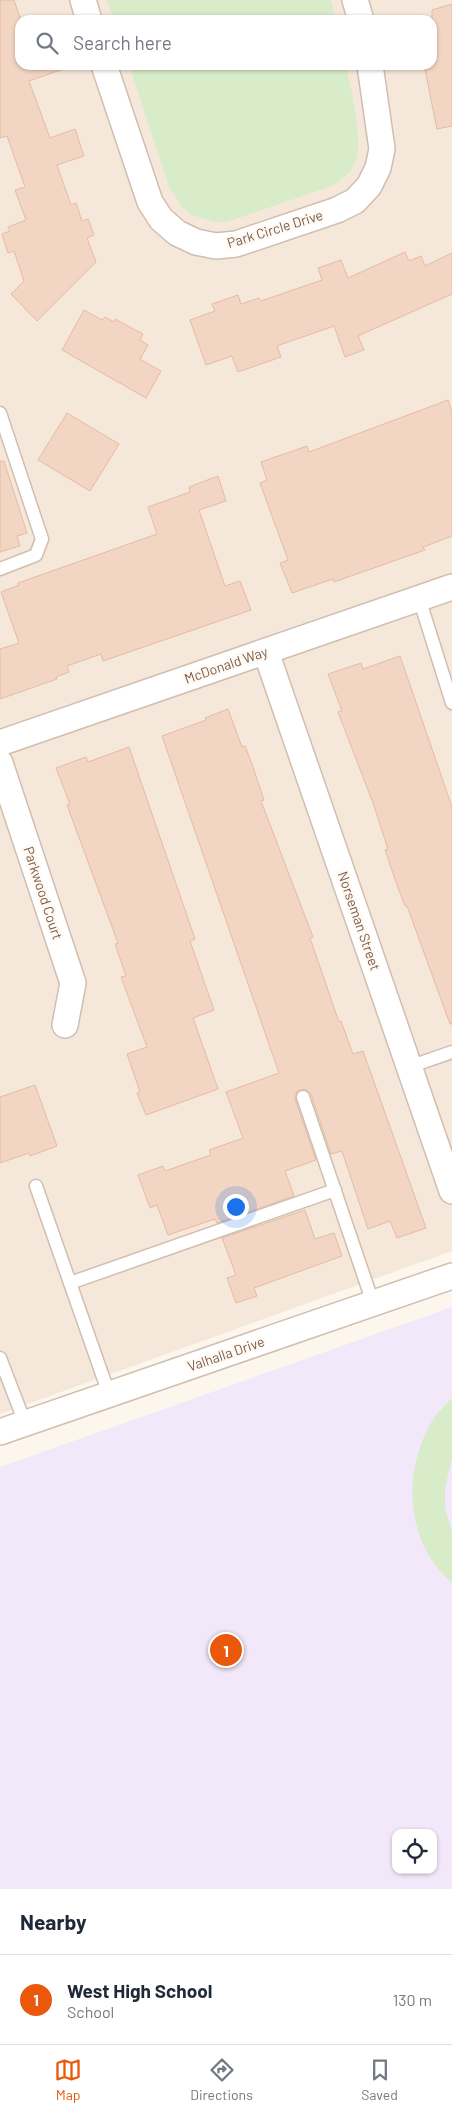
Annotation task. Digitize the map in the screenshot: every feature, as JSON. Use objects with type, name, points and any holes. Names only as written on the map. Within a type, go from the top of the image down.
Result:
[{"type":"street","points":[[83,0],[88,15]]},
{"type":"street","points":[[355,0],[360,15]]},
{"type":"street","name":"Park Circle Drive","points":[[106,70],[150,202],[161,219],[177,233],[196,242],[216,246],[236,244],[337,210],[355,201],[370,186],[378,168],[382,149],[371,70]]},
{"type":"street","name":"McDonald Way","points":[[0,744],[452,587]]},
{"type":"street","name":"Norseman Street","points":[[266,652],[452,1191]]},
{"type":"street","name":"Parkwood Court","points":[[0,763],[73,983],[65,1025]]},
{"type":"street","name":"Valhalla Drive","points":[[0,1432],[452,1276]]},
{"type":"lane","points":[[0,413],[42,539],[36,555],[0,569]]},
{"type":"lane","points":[[419,598],[452,703]]},
{"type":"lane","points":[[409,1067],[452,1052]]},
{"type":"lane","points":[[303,1097],[373,1303]]},
{"type":"lane","points":[[36,1186],[109,1394]]},
{"type":"lane","points":[[70,1283],[334,1190]]},
{"type":"lane","points":[[0,1358],[25,1423]]},
{"type":"shaded area","points":[[0,0],[452,0],[452,1251],[0,1414]]},
{"type":"shaded area","points":[[452,1307],[452,1889],[0,1889],[0,1467]]},
{"type":"green space","points":[[107,0],[331,0],[335,15],[112,15]]},
{"type":"green space","points":[[131,70],[347,70],[357,125],[358,148],[353,167],[338,182],[329,187],[227,222],[214,222],[192,215],[182,207],[169,187]]},
{"type":"green space","points":[[452,1398],[452,1458],[445,1488],[445,1508],[452,1532],[452,1583],[436,1567],[425,1548],[417,1528],[413,1506],[413,1484],[416,1462],[422,1441],[434,1418]]},
{"type":"building","points":[[0,0],[14,0],[19,15],[15,15],[15,70],[60,70],[29,81],[50,138],[75,129],[84,156],[57,165],[71,205],[76,203],[82,221],[88,219],[94,235],[87,238],[96,262],[37,321],[11,294],[24,281],[14,251],[8,253],[2,234],[10,231],[8,227],[26,220],[15,190],[25,187],[7,136],[0,138]]},
{"type":"building","points":[[452,4],[452,126],[437,129],[425,70],[437,70],[437,15],[432,15],[432,10]]},
{"type":"building","points":[[405,252],[409,261],[421,256],[425,266],[452,253],[452,294],[358,336],[364,350],[345,357],[334,326],[277,346],[281,357],[238,372],[232,356],[206,365],[190,320],[215,311],[212,304],[238,295],[241,304],[259,298],[261,301],[322,280],[318,268],[341,260],[348,278]]},
{"type":"building","points":[[84,310],[102,320],[105,317],[114,322],[115,319],[143,334],[140,340],[148,345],[140,359],[161,371],[146,398],[62,350]]},
{"type":"building","points":[[448,400],[452,412],[452,536],[423,547],[425,550],[334,582],[333,579],[292,593],[280,563],[288,560],[260,483],[267,480],[261,462],[307,446],[309,452]]},
{"type":"building","points":[[67,413],[119,444],[90,491],[38,460]]},
{"type":"building","points":[[0,461],[4,461],[27,533],[17,536],[20,546],[0,552]]},
{"type":"building","points":[[218,476],[226,501],[199,510],[225,586],[240,581],[251,610],[103,661],[101,654],[67,666],[69,672],[56,677],[57,679],[0,699],[0,649],[19,643],[1,592],[19,585],[18,583],[157,534],[148,507],[190,492],[189,487]]},
{"type":"building","points":[[400,656],[452,807],[452,1024],[450,1024],[407,906],[405,906],[396,882],[385,850],[388,849],[373,803],[338,712],[342,711],[328,674],[361,663],[363,669]]},
{"type":"building","points":[[228,709],[242,747],[245,746],[253,767],[264,800],[261,801],[313,937],[310,938],[339,1022],[341,1021],[353,1054],[363,1051],[426,1228],[397,1238],[390,1221],[368,1229],[342,1151],[331,1154],[311,1094],[305,1089],[297,1091],[295,1099],[316,1160],[285,1171],[294,1196],[217,1223],[215,1219],[168,1235],[157,1205],[150,1208],[138,1175],[163,1166],[165,1171],[211,1155],[209,1150],[243,1138],[226,1092],[279,1073],[162,736],[206,720],[205,718]]},
{"type":"building","points":[[129,747],[195,939],[190,941],[214,1010],[193,1018],[218,1089],[146,1115],[137,1093],[140,1092],[127,1054],[147,1047],[121,977],[126,976],[115,944],[118,943],[67,805],[70,804],[56,768],[86,757],[88,762]]},
{"type":"building","points":[[35,1085],[57,1146],[30,1156],[29,1153],[0,1163],[0,1097]]},
{"type":"building","points":[[305,1210],[315,1239],[334,1233],[342,1256],[254,1288],[257,1296],[236,1303],[227,1278],[236,1275],[222,1238]]},
{"type":"place","name":"West High School","points":[[226,1650]]}]
